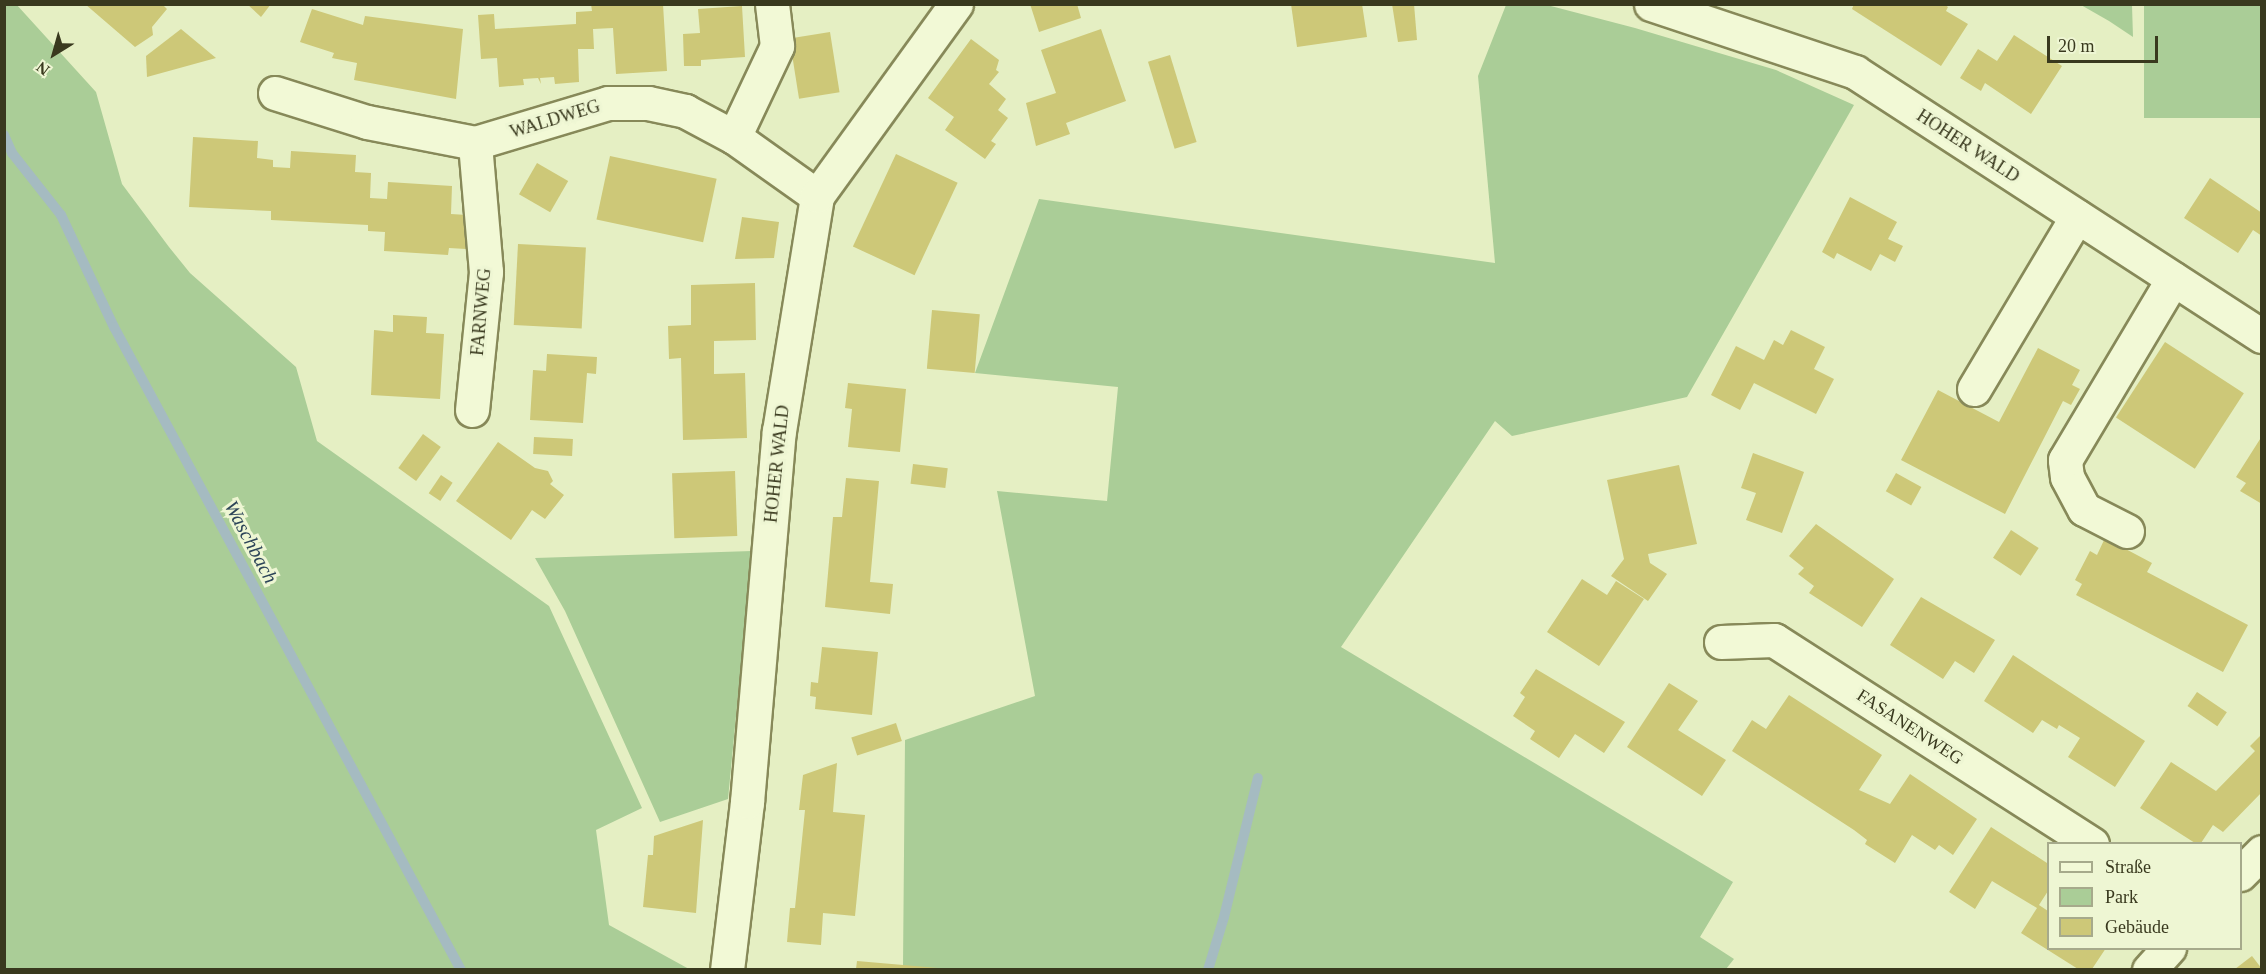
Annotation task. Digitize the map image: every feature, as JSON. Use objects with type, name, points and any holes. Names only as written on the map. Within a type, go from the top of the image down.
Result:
[{"type":"street","points":[[734,137],[777,46],[772,4]]},
{"type":"street","name":"HOHER WALD","points":[[728,969],[747,801],[779,431],[817,196],[956,4]]},
{"type":"street","name":"HOHER WALD","points":[[1651,4],[1855,72],[2262,336]]},
{"type":"street","name":"WALDWEG","points":[[275,93],[367,122],[475,143],[608,103],[648,103],[685,111],[734,137],[817,196]]},
{"type":"street","name":"FARNWEG","points":[[472,410],[486,272],[475,143]]},
{"type":"street","points":[[1974,389],[2076,216]]},
{"type":"street","points":[[2127,531],[2084,509],[2067,477],[2065,460],[2173,279]]},
{"type":"street","name":"FASANENWEG","points":[[1721,642],[1774,640],[2090,842]]},
{"type":"street","points":[[2242,872],[2262,852]]},
{"type":"street","points":[[2149,969],[2167,950]]},
{"type":"green space","points":[[16,4],[96,92],[122,184],[169,247],[190,273],[296,367],[317,441],[549,606],[642,808],[596,830],[609,925],[689,969],[5,969],[4,5]]},
{"type":"green space","points":[[1506,5],[1547,5],[1635,28],[1776,70],[1854,105],[1687,397],[1512,436],[1495,421],[1341,647],[1733,882],[1700,937],[1734,959],[1726,969],[956,970],[903,966],[905,740],[1035,696],[997,491],[1107,501],[1118,387],[975,373],[1039,199],[1495,263],[1478,76]]},
{"type":"green space","points":[[2081,5],[2132,5],[2133,37],[2109,21]]},
{"type":"green space","points":[[2144,5],[2261,5],[2261,118],[2144,118]]},
{"type":"green space","points":[[752,551],[728,799],[660,822],[565,611],[535,558]]},
{"type":"building","points":[[85,4],[162,4],[167,9],[152,27],[153,35],[135,47]]},
{"type":"building","points":[[247,4],[271,4],[261,17]]},
{"type":"building","points":[[591,4],[663,4],[667,71],[616,74],[613,28],[593,29],[594,49],[578,49],[579,82],[555,84],[554,77],[540,78],[541,84],[538,78],[523,79],[524,85],[499,87],[497,58],[481,59],[478,15],[494,14],[495,29],[576,24],[576,12],[592,11]]},
{"type":"building","points":[[1030,4],[1077,4],[1081,18],[1039,32]]},
{"type":"building","points":[[1291,4],[1362,4],[1367,37],[1297,47]]},
{"type":"building","points":[[1392,4],[1414,4],[1417,40],[1398,42]]},
{"type":"building","points":[[1854,4],[1944,4],[1948,7],[1946,11],[1968,24],[1941,66],[1852,9]]},
{"type":"building","points":[[742,6],[745,57],[701,60],[701,66],[684,66],[683,34],[700,33],[698,9]]},
{"type":"building","points":[[312,9],[363,25],[365,16],[463,29],[456,99],[354,80],[357,63],[332,58],[334,53],[300,42]]},
{"type":"building","points":[[181,29],[216,58],[147,77],[146,56]]},
{"type":"building","points":[[1101,29],[1126,101],[1066,123],[1070,134],[1036,146],[1026,103],[1056,93],[1041,50]]},
{"type":"building","points":[[830,32],[840,92],[799,99],[790,38]]},
{"type":"building","points":[[2014,35],[2062,66],[2031,114],[1985,83],[1981,91],[1960,78],[1978,49],[1997,61]]},
{"type":"building","points":[[971,39],[999,60],[996,70],[999,72],[989,84],[1006,99],[998,110],[1008,118],[991,141],[996,144],[985,159],[945,130],[954,117],[928,98]]},
{"type":"building","points":[[1170,55],[1197,142],[1175,149],[1148,62]]},
{"type":"building","points":[[193,137],[258,141],[257,158],[273,160],[273,167],[290,168],[291,151],[356,155],[355,172],[371,173],[370,198],[387,199],[388,182],[452,186],[451,214],[467,215],[466,249],[449,248],[448,255],[384,251],[385,232],[368,231],[368,225],[271,220],[271,211],[189,207]]},
{"type":"building","points":[[896,154],[958,183],[915,275],[853,246]]},
{"type":"building","points":[[610,156],[717,179],[703,242],[596,220]]},
{"type":"building","points":[[537,163],[568,181],[550,212],[519,194]]},
{"type":"building","points":[[2210,178],[2262,213],[2262,236],[2253,230],[2238,253],[2184,218]]},
{"type":"building","points":[[1850,197],[1897,222],[1888,239],[1903,246],[1895,262],[1880,254],[1871,271],[1837,253],[1834,259],[1822,252]]},
{"type":"building","points":[[742,217],[779,222],[774,258],[735,259]]},
{"type":"building","points":[[518,244],[586,248],[582,328],[514,325]]},
{"type":"building","points":[[755,283],[756,340],[714,341],[714,374],[745,373],[747,438],[683,440],[681,358],[669,359],[668,326],[691,325],[691,285]]},
{"type":"building","points":[[932,310],[980,314],[975,373],[927,369]]},
{"type":"building","points":[[393,315],[427,317],[426,333],[444,334],[440,399],[371,395],[374,330],[393,332]]},
{"type":"building","points":[[1791,330],[1825,347],[1814,369],[1834,379],[1816,414],[1754,383],[1740,410],[1711,395],[1736,346],[1764,360],[1774,340],[1783,345]]},
{"type":"building","points":[[2165,342],[2244,393],[2195,469],[2116,417]]},
{"type":"building","points":[[2038,348],[2080,370],[2072,385],[2080,389],[2071,405],[2063,401],[2005,514],[1901,460],[1938,390],[1999,422]]},
{"type":"building","points":[[547,354],[597,357],[596,374],[587,373],[583,423],[530,420],[533,370],[546,371]]},
{"type":"building","points":[[848,383],[906,389],[900,452],[848,447],[852,409],[845,408]]},
{"type":"building","points":[[423,434],[441,447],[416,481],[398,468]]},
{"type":"building","points":[[2262,436],[2262,504],[2240,491],[2246,483],[2236,477]]},
{"type":"building","points":[[534,437],[573,439],[572,456],[533,454]]},
{"type":"building","points":[[498,442],[535,468],[548,471],[553,481],[550,484],[564,495],[545,519],[532,510],[511,540],[456,501]]},
{"type":"building","points":[[1753,453],[1804,472],[1782,533],[1746,520],[1756,493],[1741,488]]},
{"type":"building","points":[[913,464],[948,468],[945,488],[911,484]]},
{"type":"building","points":[[1679,465],[1697,544],[1648,554],[1650,563],[1667,574],[1648,601],[1611,576],[1624,559],[1607,480]]},
{"type":"building","points":[[735,471],[737,536],[674,538],[672,473]]},
{"type":"building","points":[[1896,473],[1921,487],[1911,505],[1886,491]]},
{"type":"building","points":[[441,475],[453,483],[440,501],[429,493]]},
{"type":"building","points":[[846,478],[879,481],[870,582],[893,584],[890,614],[825,607],[833,517],[842,517]]},
{"type":"building","points":[[1816,524],[1894,579],[1862,627],[1809,593],[1814,586],[1798,574],[1804,568],[1789,556]]},
{"type":"building","points":[[2011,530],[2039,548],[2021,576],[1993,558]]},
{"type":"building","points":[[2105,538],[2152,563],[2147,572],[2248,625],[2223,672],[2076,595],[2082,584],[2075,580],[2090,551],[2097,555]]},
{"type":"building","points":[[1582,579],[1607,595],[1616,581],[1644,599],[1599,666],[1547,632]]},
{"type":"building","points":[[1921,597],[1995,640],[1974,673],[1955,661],[1943,679],[1890,645]]},
{"type":"building","points":[[822,647],[878,652],[872,715],[815,709],[816,697],[810,696],[811,682],[818,683]]},
{"type":"building","points":[[2013,655],[2145,741],[2115,787],[2068,757],[2080,738],[2059,725],[2057,729],[2042,720],[2033,733],[1984,701]]},
{"type":"building","points":[[1536,669],[1625,722],[1604,753],[1575,734],[1559,758],[1530,739],[1535,731],[1513,716],[1525,697],[1520,693]]},
{"type":"building","points":[[1669,683],[1698,701],[1678,730],[1726,760],[1702,796],[1627,747]]},
{"type":"building","points":[[2197,692],[2227,712],[2217,726],[2187,706]]},
{"type":"building","points":[[1789,695],[1882,755],[1859,790],[1890,804],[1910,774],[1977,819],[1953,855],[1939,845],[1935,850],[1912,835],[1895,863],[1865,844],[1867,840],[1854,830],[1732,751],[1752,720],[1766,729]]},
{"type":"building","points":[[896,723],[902,741],[857,756],[851,738]]},
{"type":"building","points":[[2262,734],[2262,792],[2223,832],[2213,825],[2202,842],[2193,842],[2140,808],[2171,762],[2216,791],[2255,751],[2250,746]]},
{"type":"building","points":[[837,763],[833,812],[865,815],[855,916],[823,913],[821,945],[787,942],[790,908],[795,908],[805,810],[799,810],[803,775]]},
{"type":"building","points":[[703,820],[696,913],[643,907],[648,855],[653,855],[654,836]]},
{"type":"building","points":[[1991,827],[2047,863],[2047,893],[2039,905],[2047,910],[2047,949],[2021,933],[2037,908],[1992,881],[1975,909],[1949,892]]},
{"type":"building","points":[[2048,950],[2105,950],[2092,969],[2078,969]]},
{"type":"building","points":[[2252,956],[2262,969],[2235,969]]},
{"type":"building","points":[[857,961],[938,968],[856,969]]},
{"type":"waterway","name":"Waschbach","points":[[4,135],[12,153],[61,215],[114,327],[461,970]]},
{"type":"waterway","points":[[1208,970],[1224,917],[1258,778]]}]
